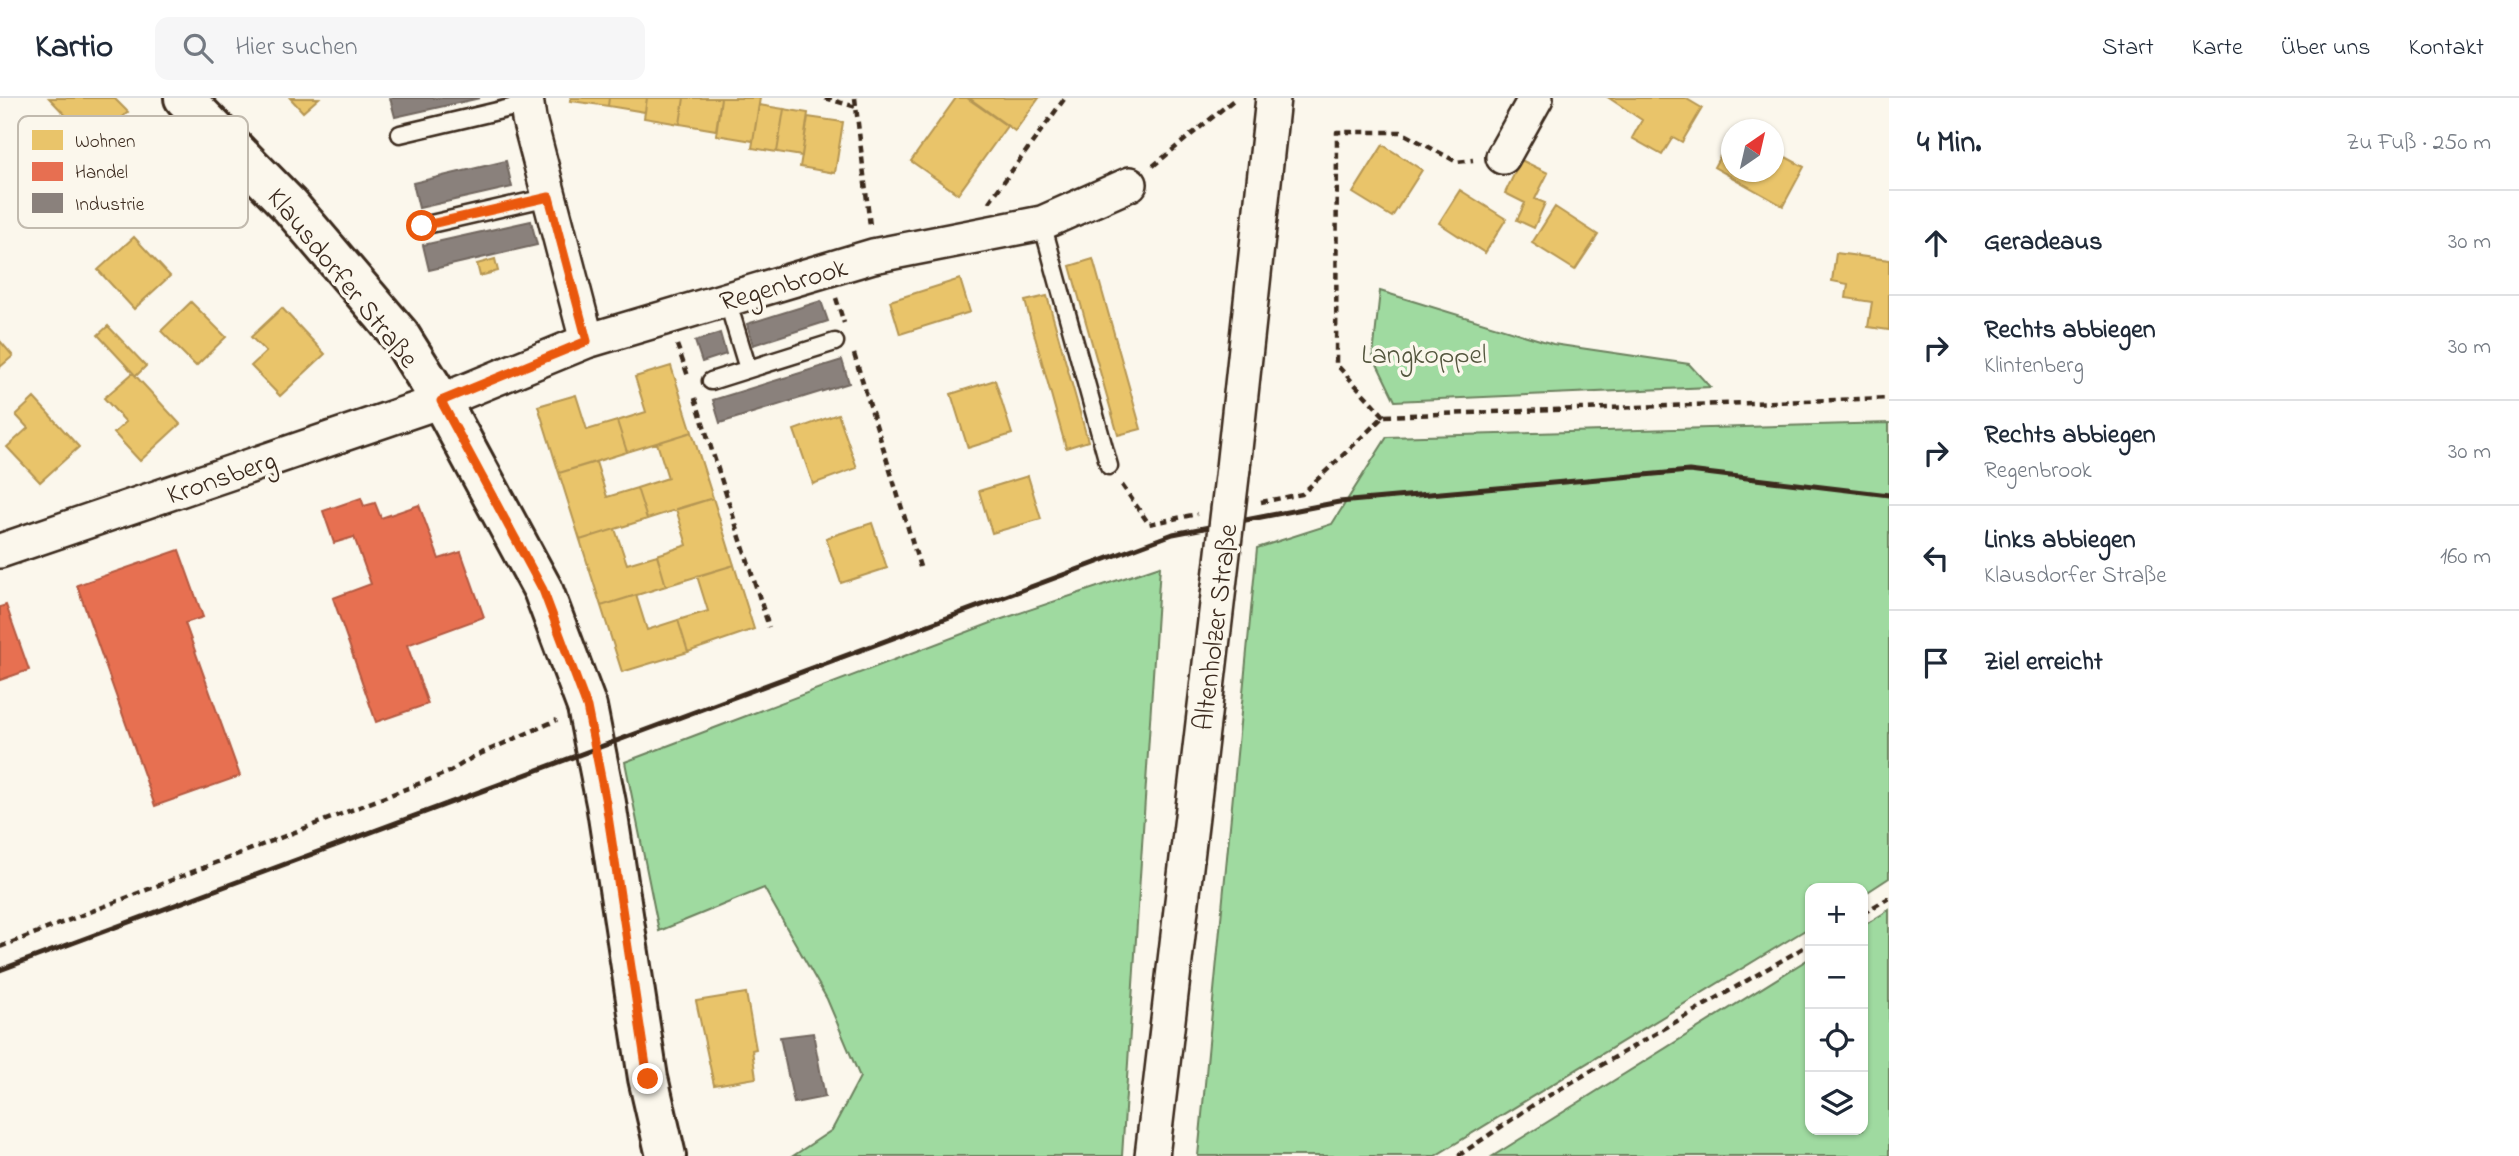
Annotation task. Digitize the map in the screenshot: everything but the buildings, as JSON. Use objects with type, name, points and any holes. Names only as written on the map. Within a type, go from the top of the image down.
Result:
[{"type":"street","name":"Klausdorfer Straße","points":[[184,98],[202,116]]},
{"type":"street","name":"Altenholzer Straße","points":[[1152,1156],[1233,468],[1273,98]]},
{"type":"street","points":[[1503,157],[1536,98]]},
{"type":"street","points":[[527,101],[587,341]]},
{"type":"street","name":"Klausdorfer Straße","points":[[248,163],[290,206],[399,334],[441,401],[543,590],[587,707],[606,803],[648,1079],[666,1156]]},
{"type":"street","name":"Regenbrook","points":[[441,401],[587,341],[873,256],[1042,223],[1130,184]]},
{"type":"street","name":"Kronsberg","points":[[5,542],[441,401]]},
{"type":"lane","points":[[400,134],[527,101]]},
{"type":"lane","points":[[422,226],[549,197]]},
{"type":"lane","points":[[1042,223],[1109,466]]},
{"type":"lane","points":[[727,300],[748,369]]},
{"type":"lane","points":[[710,381],[835,342]]},
{"type":"path","points":[[825,98],[856,107]]},
{"type":"path","points":[[855,98],[873,256]]},
{"type":"path","points":[[961,239],[1065,98]]},
{"type":"path","points":[[1130,184],[1236,98]]},
{"type":"path","points":[[1384,416],[1336,364],[1337,132],[1401,132],[1457,162],[1503,157]]},
{"type":"path","points":[[827,270],[845,327]]},
{"type":"path","points":[[668,317],[690,382]]},
{"type":"path","points":[[852,351],[921,570]]},
{"type":"path","points":[[694,395],[769,627]]},
{"type":"path","points":[[1251,504],[1302,494],[1384,416],[1889,398]]},
{"type":"path","points":[[1109,466],[1149,524],[1200,514]]},
{"type":"path","points":[[0,947],[449,772],[473,757],[587,707]]},
{"type":"path","points":[[1868,910],[1889,898]]},
{"type":"path","points":[[1458,1156],[1536,1103],[1807,946]]},
{"type":"green space","name":"Langkoppel","points":[[1380,291],[1553,344],[1689,364],[1710,387],[1395,401],[1373,356]]},
{"type":"green space","points":[[1889,423],[1889,878],[1868,892],[1868,883],[1805,883],[1805,930],[1435,1156],[1198,1156],[1257,548],[1332,524],[1387,437]]},
{"type":"green space","points":[[1160,566],[1122,1156],[793,1156],[832,1130],[860,1077],[827,999],[764,888],[659,931],[625,762],[999,620]]},
{"type":"green space","points":[[1889,910],[1889,1156],[1493,1156],[1805,961],[1805,1135],[1868,1135],[1868,923]]},
{"type":"railway","points":[[0,970],[1173,534],[1339,502],[1689,471],[1889,495]]},
{"type":"route","points":[[422,226],[549,197],[587,341],[441,401],[543,590],[587,707],[606,803],[648,1079]]}]
